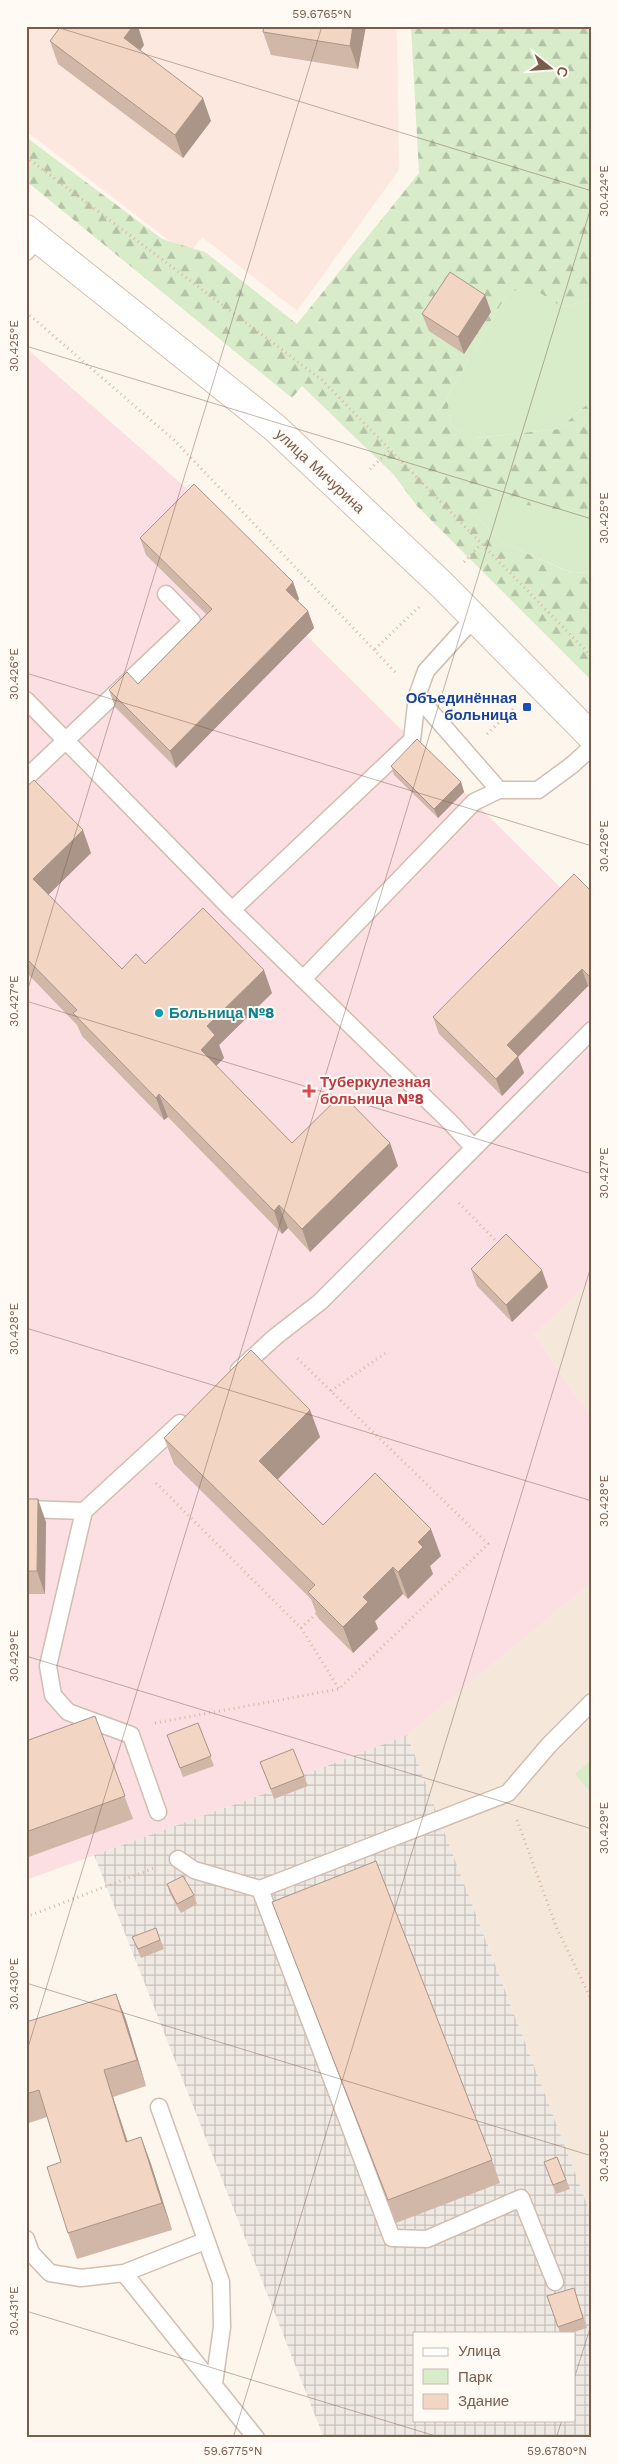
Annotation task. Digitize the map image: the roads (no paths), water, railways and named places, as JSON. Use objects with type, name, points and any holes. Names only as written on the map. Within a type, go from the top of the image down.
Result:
[{"type":"main road","name":"улица Мичурина","points":[[30,240],[274,427],[442,585],[592,737]]},
{"type":"lane","points":[[26,778],[192,620],[166,594]]},
{"type":"lane","points":[[232,910],[412,740],[417,696],[426,671],[474,618]]},
{"type":"lane","points":[[417,696],[499,790]]},
{"type":"lane","points":[[26,700],[232,910],[451,1123],[474,1148]]},
{"type":"lane","points":[[303,980],[474,802],[499,790],[538,790],[572,766],[592,747]]},
{"type":"lane","points":[[224,1383],[275,1336],[320,1302],[592,1030]]},
{"type":"lane","points":[[158,1812],[131,1735],[68,1712],[53,1695],[48,1666],[84,1511],[195,1410]]},
{"type":"lane","points":[[26,1509],[84,1511]]},
{"type":"lane","points":[[178,1859],[194,1870],[260,1889],[508,1793],[549,1745],[592,1702]]},
{"type":"lane","points":[[260,1889],[392,2238],[427,2239],[521,2198],[555,2282]]},
{"type":"lane","points":[[159,2107],[221,2282],[222,2327],[214,2384]]},
{"type":"lane","points":[[26,2240],[31,2253],[50,2273],[81,2278],[124,2273],[205,2241]]},
{"type":"lane","points":[[124,2273],[256,2438]]},
{"type":"place","name":"Объединённая больница","points":[[527,707]]},
{"type":"place","name":"Больница №8","points":[[159,1013]]},
{"type":"place","name":"Туберкулезная больница №8","points":[[309,1091]]}]
